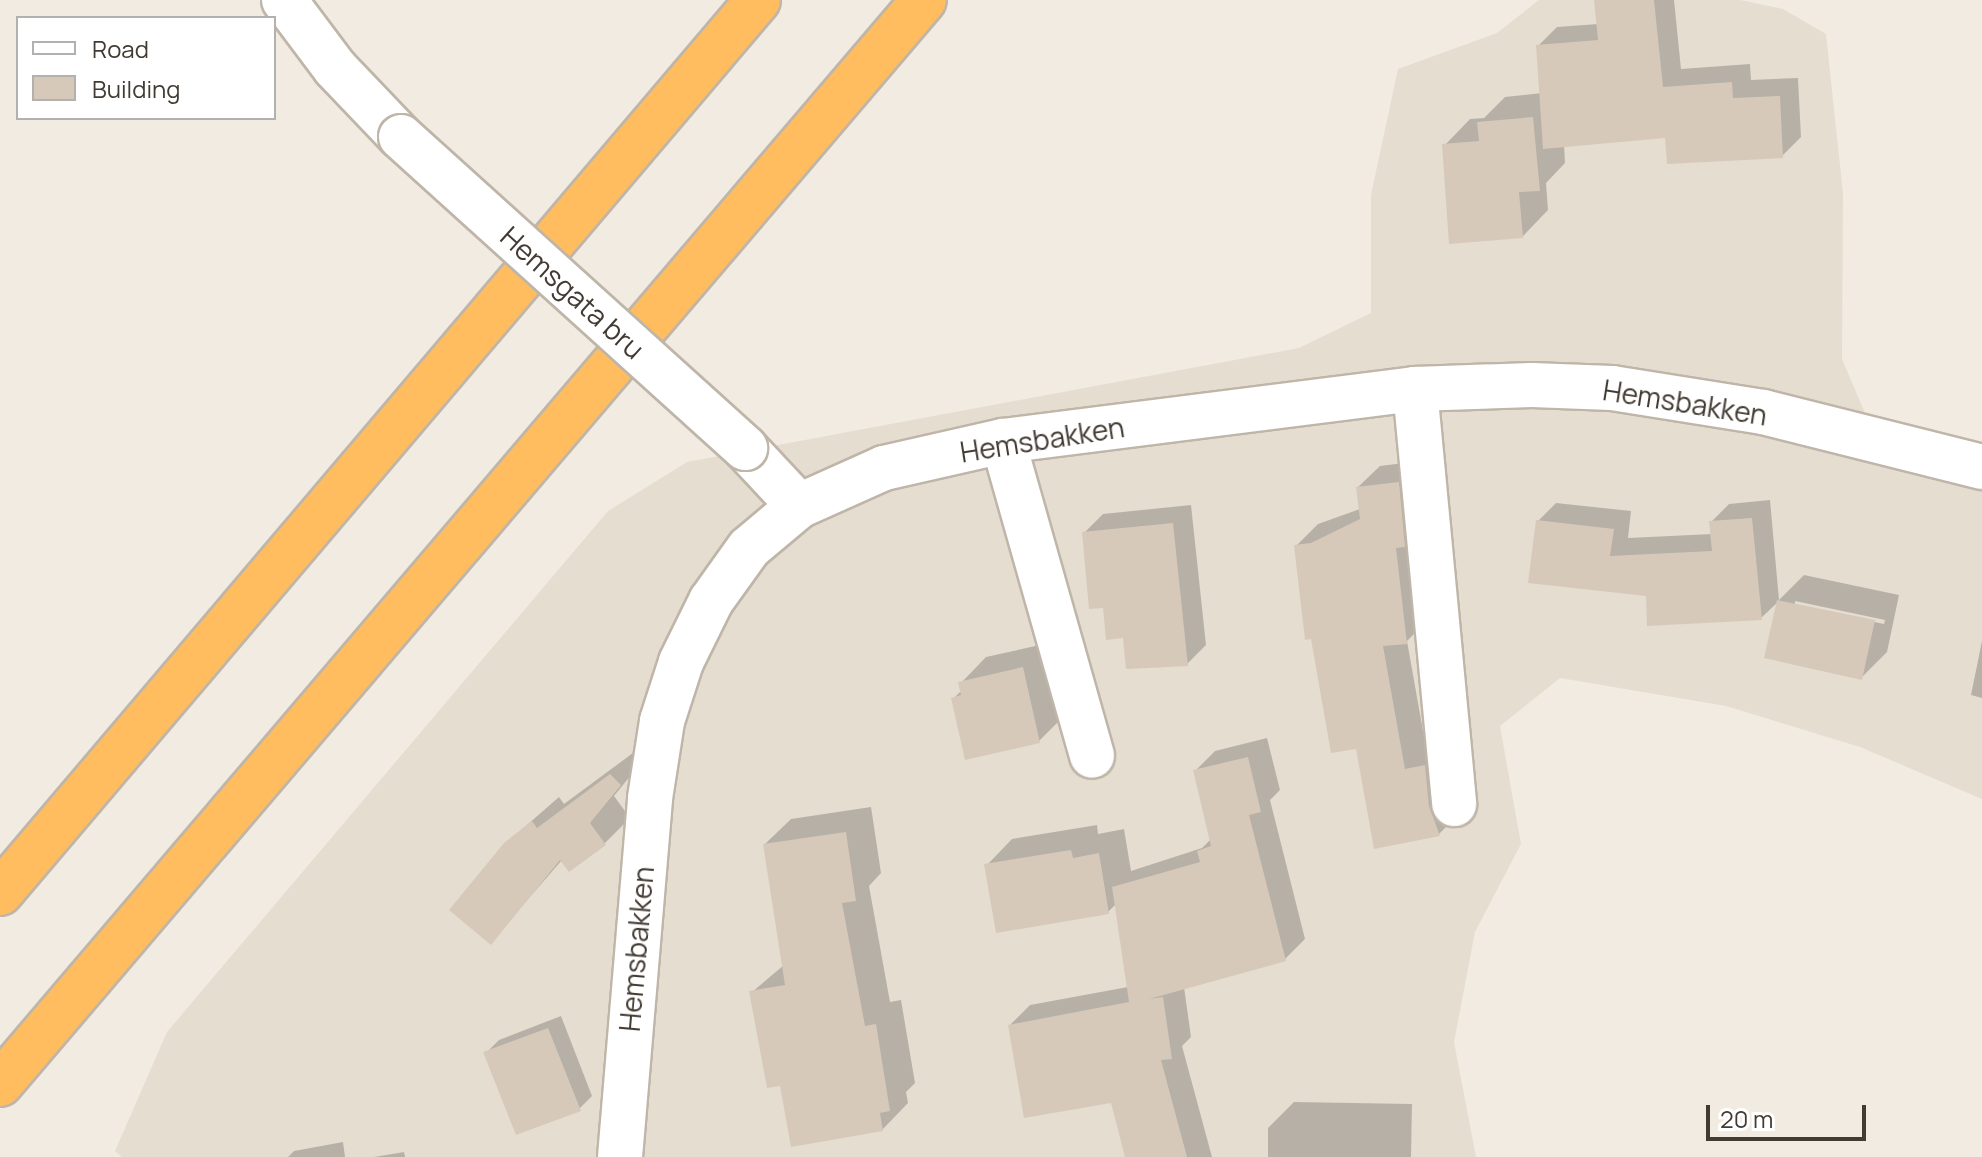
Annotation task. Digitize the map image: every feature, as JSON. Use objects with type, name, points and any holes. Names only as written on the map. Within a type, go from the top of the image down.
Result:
[{"type":"highway","points":[[0,893],[758,0]]},
{"type":"highway","points":[[0,1084],[924,0]]},
{"type":"street","name":"Hemsgata bru","points":[[284,0],[335,68],[401,137],[745,448],[799,506]]},
{"type":"street","name":"Hemsbakken","points":[[620,1157],[650,798],[662,721],[681,662],[711,601],[749,548],[799,506],[884,468],[1003,441],[1415,389],[1612,388],[1763,412],[1982,467]]},
{"type":"street","points":[[1415,389],[1454,804]]},
{"type":"street","points":[[1003,441],[1092,756]]},
{"type":"shaded area","points":[[1539,0],[1740,0],[1783,9],[1826,34],[1843,193],[1842,359],[1867,418],[1982,487],[1982,799],[1860,747],[1726,706],[1560,678],[1500,726],[1521,844],[1475,932],[1454,1042],[1476,1157],[122,1157],[115,1151],[167,1032],[608,511],[687,462],[1299,348],[1371,313],[1371,195],[1398,69],[1497,33]]},
{"type":"building","points":[[1594,0],[1654,0],[1663,87],[1732,82],[1733,98],[1780,96],[1783,158],[1667,164],[1665,138],[1543,149],[1536,45],[1598,40]]},
{"type":"building","points":[[1533,117],[1540,191],[1519,192],[1523,238],[1449,244],[1442,144],[1479,141],[1477,122]]},
{"type":"building","points":[[1399,482],[1405,547],[1396,548],[1407,644],[1383,646],[1405,769],[1425,765],[1429,806],[1440,836],[1374,849],[1356,749],[1331,753],[1311,639],[1305,640],[1294,545],[1311,543],[1360,519],[1356,487]]},
{"type":"building","points":[[1752,518],[1762,620],[1647,626],[1646,596],[1528,583],[1536,520],[1614,529],[1610,556],[1712,551],[1709,521]]},
{"type":"building","points":[[1173,523],[1188,666],[1126,669],[1123,638],[1106,640],[1103,608],[1089,609],[1082,532]]},
{"type":"building","points":[[1777,600],[1875,620],[1862,680],[1764,658]]},
{"type":"building","points":[[1023,667],[1040,743],[965,760],[951,698],[961,695],[958,682]]},
{"type":"building","points":[[1248,757],[1261,812],[1249,815],[1286,961],[1149,999],[1163,997],[1172,1059],[1161,1060],[1187,1157],[1125,1157],[1111,1103],[1024,1118],[1008,1025],[1129,1002],[1112,887],[1200,862],[1197,851],[1211,846],[1193,770]]},
{"type":"building","points":[[610,774],[621,785],[590,823],[606,845],[569,872],[560,860],[491,945],[449,910],[504,843],[532,821],[537,828]]},
{"type":"building","points":[[846,832],[856,901],[842,903],[865,1026],[876,1024],[890,1111],[880,1113],[883,1131],[791,1147],[780,1086],[767,1088],[749,991],[785,985],[763,844]]},
{"type":"building","points":[[1071,850],[1073,858],[1099,853],[1109,914],[996,933],[984,864]]},
{"type":"building","points":[[548,1028],[581,1111],[516,1135],[483,1052]]}]
